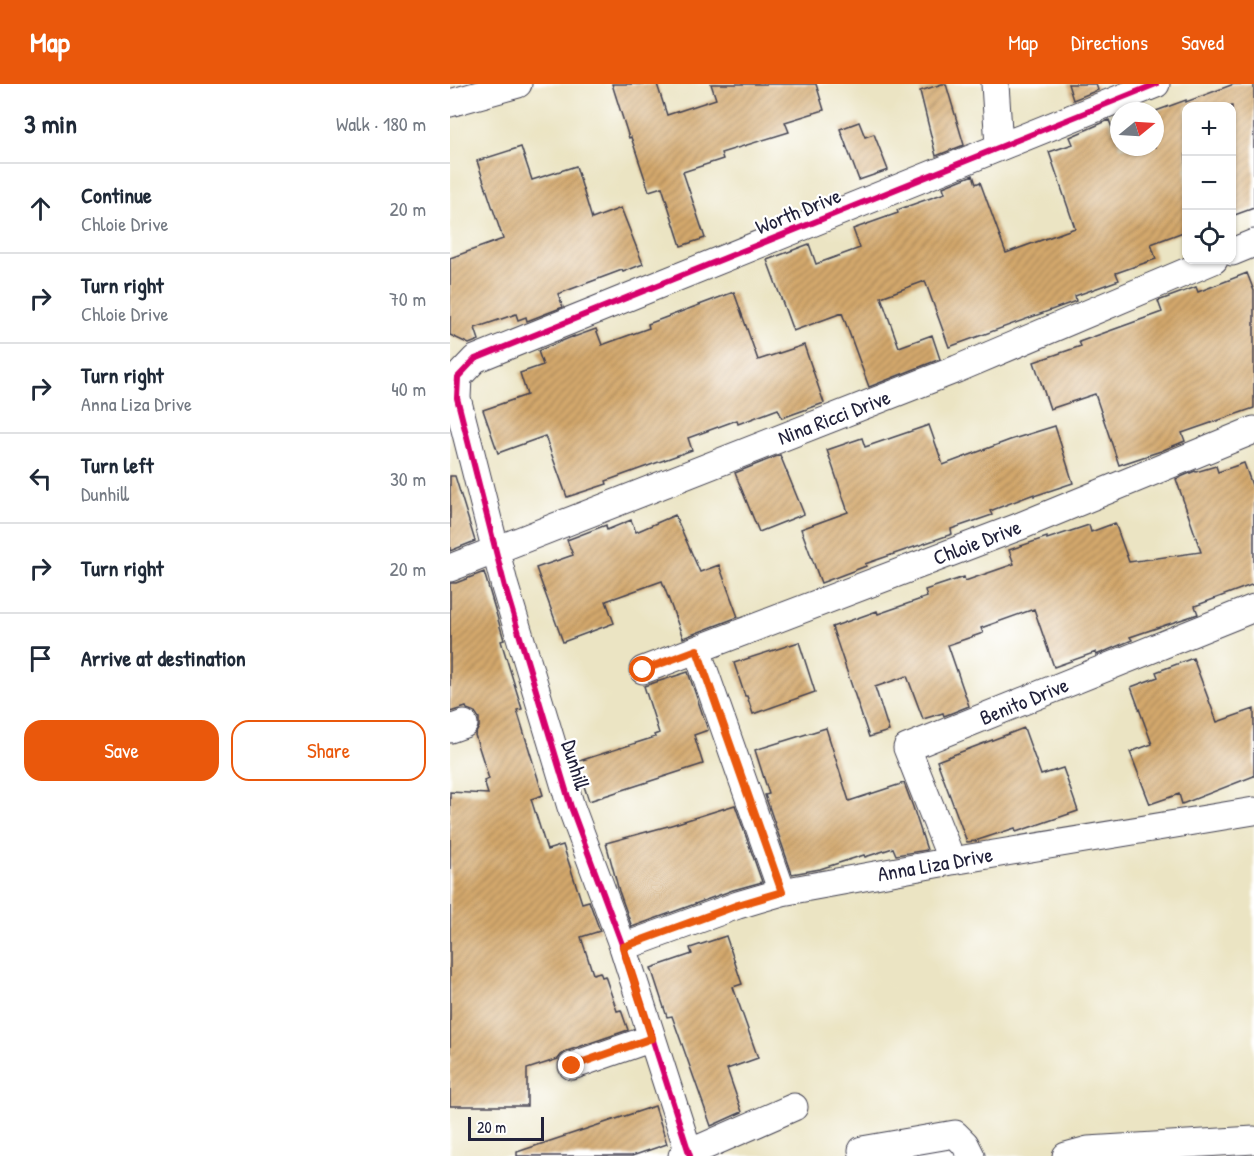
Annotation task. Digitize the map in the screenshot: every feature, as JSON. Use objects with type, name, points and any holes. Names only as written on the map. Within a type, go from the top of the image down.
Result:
[{"type":"street","points":[[450,103],[518,84]]},
{"type":"street","points":[[995,84],[999,146]]},
{"type":"street","name":"Worth Drive","points":[[458,377],[475,359],[1156,84]]},
{"type":"street","name":"Nina Ricci Drive","points":[[450,568],[957,369],[1205,264]]},
{"type":"street","name":"Dunhill","points":[[458,377],[457,398],[505,587],[571,807],[623,947],[687,1155]]},
{"type":"street","name":"Chloie Drive","points":[[643,670],[1018,527],[1254,429]]},
{"type":"street","name":"Benito Drive","points":[[952,861],[907,748],[1254,609]]},
{"type":"street","points":[[697,650],[782,892]]},
{"type":"street","name":"Anna Liza Drive","points":[[623,947],[738,905],[782,892],[1254,811]]},
{"type":"street","points":[[572,1066],[652,1038]]},
{"type":"street","points":[[687,1155],[794,1107]]},
{"type":"street","points":[[862,1150],[955,1134],[965,1144],[971,1156]]},
{"type":"street","points":[[1066,1156],[1088,1150],[1254,1140]]},
{"type":"building","points":[[612,84],[657,84],[667,115],[716,99],[711,84],[816,84],[824,110],[785,122],[789,132],[721,153],[723,159],[683,172],[705,238],[681,246],[662,187],[649,191]]},
{"type":"building","points":[[946,84],[964,145],[936,156],[920,91]]},
{"type":"building","points":[[1068,84],[1096,84],[1098,90],[1073,100]]},
{"type":"building","points":[[1234,84],[1254,84],[1254,208],[1236,215],[1236,102],[1186,102]]},
{"type":"building","points":[[1186,100],[1182,102],[1182,232],[1151,244],[1156,259],[1116,273],[1119,280],[1075,296],[1076,301],[949,347],[925,281],[881,297],[899,347],[932,335],[940,359],[869,387],[842,313],[793,331],[767,260],[809,244],[816,264],[860,248],[853,229],[945,193],[943,187],[973,175],[976,184],[980,182],[1006,253],[1075,228],[1049,152],[1073,144],[1070,137],[1109,120],[1110,156],[1164,156],[1164,108]]},
{"type":"building","points":[[859,122],[865,137],[874,134],[888,170],[859,180],[840,129]]},
{"type":"building","points":[[521,147],[532,180],[576,166],[592,219],[621,208],[643,264],[558,294],[563,307],[527,321],[526,317],[518,320],[516,314],[475,328],[479,340],[469,344],[450,335],[450,258],[503,239],[477,161]]},
{"type":"building","points":[[1247,273],[1254,291],[1254,408],[1182,433],[1185,441],[1119,465],[1095,394],[1050,409],[1034,362],[1081,346],[1079,342],[1162,312],[1158,301],[1196,287],[1198,292]]},
{"type":"building","points":[[734,292],[758,360],[804,345],[824,403],[782,418],[778,409],[738,424],[737,420],[688,438],[692,450],[606,481],[607,484],[567,497],[545,436],[498,453],[483,410],[527,395],[520,373],[543,365],[538,351],[596,329],[602,345],[649,328],[648,324]]},
{"type":"building","points":[[929,425],[943,465],[1055,426],[1073,483],[1034,496],[1034,494],[990,511],[992,515],[951,529],[952,534],[865,564],[866,566],[821,583],[801,529],[848,512],[827,450],[862,438],[865,447]]},
{"type":"building","points":[[780,455],[804,514],[759,532],[735,473]]},
{"type":"building","points":[[1244,463],[1254,491],[1254,584],[1195,606],[1198,614],[1130,637],[1132,640],[1096,655],[1096,652],[1054,667],[1034,609],[981,628],[983,633],[948,645],[969,706],[944,716],[943,713],[923,719],[907,676],[875,687],[889,731],[869,737],[832,627],[927,597],[925,590],[964,577],[965,581],[1014,564],[1009,550],[1089,525],[1091,532],[1115,523],[1129,562],[1201,552],[1176,479],[1216,466],[1218,472]]},
{"type":"building","points":[[450,476],[455,476],[475,541],[450,551]]},
{"type":"building","points":[[675,515],[700,572],[719,565],[738,617],[683,638],[662,581],[606,601],[614,623],[563,642],[536,568],[573,555],[567,540],[606,525],[607,530],[631,520],[636,532]]},
{"type":"building","points":[[484,572],[504,640],[501,641],[522,709],[517,710],[543,795],[531,799],[547,850],[563,845],[582,903],[589,901],[600,931],[581,937],[593,974],[600,972],[602,977],[605,976],[617,1011],[621,1010],[628,1030],[567,1051],[558,1059],[527,1069],[527,1106],[450,1106],[450,792],[488,794],[484,781],[489,779],[475,735],[479,727],[479,718],[475,712],[466,707],[450,712],[450,583],[456,583]]},
{"type":"building","points":[[799,642],[815,692],[753,714],[734,663]]},
{"type":"building","points":[[1193,658],[1217,722],[1254,709],[1254,776],[1182,804],[1179,794],[1150,804],[1130,752],[1152,744],[1131,687],[1158,677],[1156,672]]},
{"type":"building","points":[[688,672],[708,730],[694,735],[703,764],[589,801],[576,762],[655,737],[654,735],[659,733],[644,686]]},
{"type":"building","points":[[826,728],[849,801],[904,783],[927,850],[896,855],[893,848],[820,869],[792,874],[765,795],[769,794],[755,750]]},
{"type":"building","points":[[1024,728],[1041,775],[1063,768],[1078,811],[1016,832],[1015,828],[967,842],[937,761]]},
{"type":"building","points":[[735,805],[762,882],[733,890],[632,927],[606,843]]},
{"type":"building","points":[[726,936],[742,984],[733,987],[758,1058],[727,1069],[742,1112],[711,1126],[672,1016],[667,1017],[651,968],[692,954],[690,948]]},
{"type":"building","points":[[655,1106],[667,1144],[632,1156],[517,1156],[517,1152]]},
{"type":"cycle path","points":[[690,1156],[623,947],[571,807],[505,587],[457,398],[458,377],[475,359],[1156,84]]},
{"type":"route","points":[[572,1066],[652,1038],[623,947],[738,905],[782,892],[697,650],[643,670]]}]
